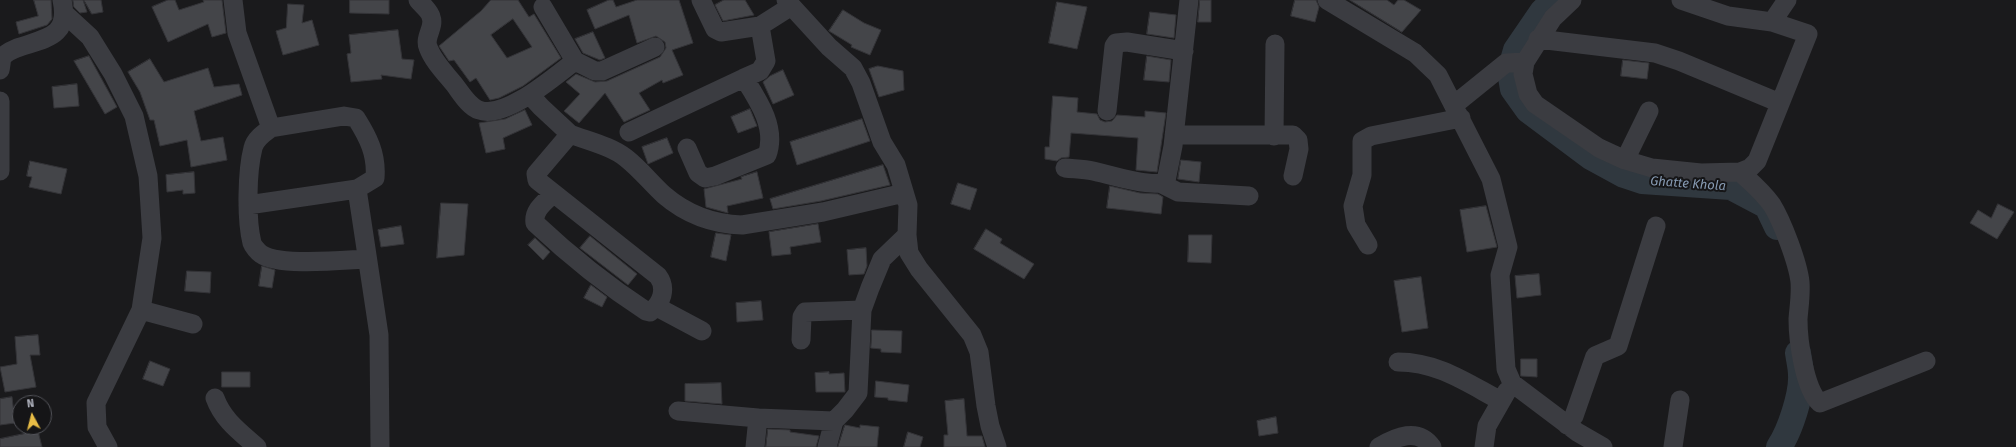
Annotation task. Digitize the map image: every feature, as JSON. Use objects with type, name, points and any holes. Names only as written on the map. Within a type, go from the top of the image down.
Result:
[{"type":"street","points":[[232,0],[237,33],[271,128]]},
{"type":"street","points":[[418,0],[431,17],[432,25],[427,44],[431,55],[469,103],[478,110],[488,112],[499,110],[530,95],[575,61]]},
{"type":"street","points":[[701,0],[715,29],[721,32],[760,26],[788,3],[829,47],[853,68],[861,83],[882,142],[896,165],[908,205],[907,235],[909,253],[919,269],[972,335],[982,367],[990,426],[998,447]]},
{"type":"street","points":[[1162,184],[1166,181],[1170,169],[1189,0]]},
{"type":"street","points":[[1572,0],[1553,18],[1538,39],[1525,62],[1523,74],[1528,94],[1535,104],[1599,148],[1625,160],[1659,169],[1701,173],[1740,172],[1750,168],[1757,161],[1808,34],[1772,22],[1728,16],[1681,0]]},
{"type":"street","points":[[1772,22],[1787,0]]},
{"type":"street","points":[[1340,3],[1415,53],[1438,75],[1491,179],[1508,247],[1500,275],[1506,369],[1512,383],[1594,443],[1603,447]]},
{"type":"street","points":[[1,62],[10,50],[55,34],[62,26],[63,7]]},
{"type":"street","points":[[63,7],[90,37],[113,74],[134,116],[143,146],[148,176],[152,238],[141,310],[96,403],[97,427],[108,447]]},
{"type":"street","points":[[543,7],[575,61],[595,72],[602,71],[655,46]]},
{"type":"street","points":[[629,132],[760,71],[766,61],[760,26]]},
{"type":"street","points":[[1538,39],[1655,53],[1679,60],[1780,104]]},
{"type":"street","points":[[1106,111],[1114,46],[1116,43],[1127,42],[1184,51]]},
{"type":"street","points":[[1274,136],[1275,44]]},
{"type":"street","points":[[1368,245],[1356,225],[1353,206],[1362,175],[1362,141],[1371,136],[1457,112],[1506,63],[1525,62]]},
{"type":"street","points":[[687,148],[698,173],[705,178],[715,176],[767,155],[770,147],[766,118],[761,104],[744,78]]},
{"type":"street","points":[[530,95],[570,134],[616,152],[627,158],[664,195],[683,210],[701,217],[742,226],[823,212],[904,193]]},
{"type":"street","points":[[0,101],[0,171]]},
{"type":"street","points":[[1625,160],[1649,111]]},
{"type":"street","points":[[248,205],[357,189],[375,178],[376,165],[374,154],[366,135],[356,118],[344,116],[271,128],[260,136],[253,147],[248,205],[252,244],[261,254],[274,259],[290,261],[368,259]]},
{"type":"street","points":[[553,194],[536,212],[534,218],[535,223],[563,250],[619,293],[646,311],[650,312],[657,307],[664,288],[658,276],[537,180],[536,174],[570,134]]},
{"type":"street","points":[[1174,135],[1293,135],[1298,140],[1299,149],[1293,176]]},
{"type":"street","points":[[1065,168],[1091,170],[1162,184],[1178,192],[1249,196]]},
{"type":"street","points":[[1740,172],[1772,205],[1790,246],[1800,281],[1798,335],[1812,395],[1820,403],[1926,361]]},
{"type":"street","points":[[357,189],[379,335],[380,447]]},
{"type":"street","points":[[1567,424],[1574,416],[1595,356],[1618,346],[1656,226]]},
{"type":"street","points":[[828,447],[834,421],[858,393],[862,310],[882,259],[907,235]]},
{"type":"street","points":[[657,307],[702,331]]},
{"type":"street","points":[[141,310],[193,324]]},
{"type":"street","points":[[800,340],[802,317],[805,312],[862,310]]},
{"type":"street","points":[[1398,362],[1416,362],[1433,366],[1501,401]]},
{"type":"street","points":[[1484,447],[1487,426],[1512,383]]},
{"type":"street","points":[[215,398],[220,412],[230,424],[257,447]]},
{"type":"street","points":[[1673,447],[1680,400]]},
{"type":"street","points":[[678,411],[758,418],[834,421]]},
{"type":"street","points":[[755,447],[758,418]]},
{"type":"street","points":[[1379,447],[1407,435],[1419,435],[1428,441],[1432,447]]},
{"type":"building","points":[[34,0],[51,0],[52,19],[47,25],[19,34],[16,22],[38,16]]},
{"type":"building","points":[[73,0],[83,0],[87,12],[80,13],[74,7]]},
{"type":"building","points":[[84,0],[101,0],[103,12],[92,14]]},
{"type":"building","points":[[168,0],[175,0],[179,10],[204,2],[203,0],[222,0],[226,33],[212,37],[208,24],[168,42],[152,7]]},
{"type":"building","points":[[350,0],[389,0],[389,14],[350,13]]},
{"type":"building","points":[[491,0],[518,0],[529,17],[534,14],[561,58],[523,86],[499,98],[490,100],[476,78],[470,82],[454,60],[449,61],[439,46],[481,11]],"holes":[[[513,19],[532,47],[507,58],[491,35]]]},
{"type":"building","points":[[609,0],[613,0],[616,7],[637,0],[679,0],[693,43],[672,50],[683,75],[663,83],[662,80],[639,93],[650,110],[624,122],[605,93],[579,123],[564,111],[580,94],[566,82],[576,74],[595,82],[607,81],[660,57],[666,48],[665,42],[656,36],[637,43],[629,15],[595,29],[587,10]]},
{"type":"building","points":[[724,0],[745,0],[754,15],[723,21],[715,5]]},
{"type":"building","points":[[1200,0],[1211,0],[1211,22],[1198,22]]},
{"type":"building","points":[[1295,0],[1316,0],[1319,7],[1315,22],[1291,16]]},
{"type":"building","points":[[1350,0],[1387,0],[1394,5],[1398,0],[1404,0],[1421,10],[1402,32]]},
{"type":"building","points":[[1057,2],[1087,7],[1077,49],[1049,43]]},
{"type":"building","points":[[288,4],[304,5],[302,23],[312,20],[319,45],[283,55],[276,31],[286,28]]},
{"type":"building","points":[[843,10],[864,23],[881,30],[870,55],[851,47],[852,45],[829,31]]},
{"type":"building","points":[[1150,12],[1176,15],[1174,38],[1147,34]]},
{"type":"building","points":[[398,30],[402,59],[414,60],[411,79],[381,75],[382,79],[351,82],[347,54],[351,53],[349,35]]},
{"type":"building","points":[[593,32],[605,58],[600,60],[583,53],[575,39]]},
{"type":"building","points":[[89,56],[117,107],[105,114],[74,61]]},
{"type":"building","points":[[1147,56],[1171,60],[1169,82],[1144,80]]},
{"type":"building","points":[[150,59],[164,82],[208,68],[214,87],[239,84],[242,95],[194,111],[201,141],[223,137],[227,160],[191,167],[187,140],[160,146],[154,120],[150,120],[140,92],[128,72]]},
{"type":"building","points":[[1623,60],[1649,63],[1647,79],[1621,76]]},
{"type":"building","points":[[878,66],[903,71],[904,90],[879,97],[869,69]]},
{"type":"building","points":[[783,70],[794,95],[773,104],[763,82],[770,76]]},
{"type":"building","points":[[77,84],[79,106],[54,108],[52,87]]},
{"type":"building","points":[[1053,96],[1078,98],[1077,112],[1097,114],[1100,120],[1105,122],[1112,121],[1117,115],[1145,117],[1145,111],[1166,113],[1157,172],[1136,170],[1138,138],[1071,133],[1069,157],[1061,158],[1057,161],[1045,159],[1045,147],[1049,147]]},
{"type":"building","points":[[750,109],[757,126],[738,133],[731,117]]},
{"type":"building","points":[[525,110],[532,125],[503,138],[505,149],[486,153],[479,123],[505,119]]},
{"type":"building","points":[[862,119],[870,141],[797,165],[790,142]]},
{"type":"building","points":[[667,138],[673,153],[648,164],[642,147]]},
{"type":"building","points":[[1181,160],[1201,162],[1199,182],[1178,179]]},
{"type":"building","points":[[30,161],[67,169],[61,194],[29,187],[32,177],[27,176]]},
{"type":"building","points":[[883,165],[890,185],[821,201],[773,209],[770,199]]},
{"type":"building","points":[[194,172],[195,193],[183,194],[183,190],[167,192],[166,175]]},
{"type":"building","points":[[757,172],[763,198],[727,206],[728,213],[706,207],[704,189],[742,179],[741,177]]},
{"type":"building","points":[[958,183],[977,189],[970,210],[951,204]]},
{"type":"building","points":[[1110,186],[1140,193],[1158,194],[1163,197],[1161,214],[1107,208]]},
{"type":"building","points":[[441,203],[468,204],[464,255],[437,258]]},
{"type":"building","points":[[1998,204],[2014,212],[1997,239],[1970,223],[1978,210],[1991,218]]},
{"type":"building","points":[[1486,206],[1497,247],[1467,252],[1460,210]]},
{"type":"building","points":[[818,224],[821,242],[790,247],[791,254],[772,256],[769,232]]},
{"type":"building","points":[[401,226],[404,244],[381,247],[378,230]]},
{"type":"building","points":[[986,229],[1002,239],[1000,243],[1034,264],[1024,279],[974,249]]},
{"type":"building","points":[[716,233],[731,235],[726,261],[711,257]]},
{"type":"building","points":[[1189,235],[1212,235],[1211,263],[1188,262]]},
{"type":"building","points":[[590,236],[637,274],[628,285],[580,248]]},
{"type":"building","points":[[535,238],[550,252],[543,260],[528,245]]},
{"type":"building","points":[[866,248],[867,266],[864,274],[849,275],[847,250]]},
{"type":"building","points":[[262,266],[275,270],[272,288],[259,286]]},
{"type":"building","points":[[187,271],[211,272],[210,293],[185,291]]},
{"type":"building","points":[[1539,274],[1541,295],[1517,298],[1515,276]]},
{"type":"building","points":[[1421,277],[1428,328],[1402,332],[1394,281]]},
{"type":"building","points":[[591,285],[607,297],[602,307],[584,298]]},
{"type":"building","points":[[761,301],[763,320],[737,322],[736,303]]},
{"type":"building","points":[[872,330],[902,331],[901,353],[881,352],[881,349],[871,348]]},
{"type":"building","points":[[38,335],[40,355],[30,355],[36,387],[5,392],[0,367],[17,364],[15,337]]},
{"type":"building","points":[[1521,359],[1537,359],[1537,377],[1521,376]]},
{"type":"building","points":[[150,361],[170,369],[163,386],[143,379]]},
{"type":"building","points":[[222,372],[250,372],[250,387],[222,387]]},
{"type":"building","points":[[829,372],[829,374],[844,373],[845,392],[816,392],[815,373]]},
{"type":"building","points":[[876,381],[909,385],[907,402],[875,397]]},
{"type":"building","points":[[721,383],[722,404],[685,401],[685,384]]},
{"type":"building","points":[[12,397],[12,423],[0,425],[0,399]]},
{"type":"building","points":[[964,399],[967,436],[982,436],[985,447],[944,447],[944,435],[948,435],[945,401]]},
{"type":"building","points":[[1276,417],[1278,433],[1259,436],[1257,421]]},
{"type":"building","points":[[845,425],[860,428],[860,425],[879,427],[877,447],[838,447]]},
{"type":"building","points":[[768,429],[790,430],[790,432],[819,436],[816,447],[766,447]]},
{"type":"building","points":[[908,432],[923,437],[920,447],[904,447]]},
{"type":"building","points":[[19,435],[39,435],[42,447],[0,447],[0,439]]},
{"type":"waterway","name":"Ghatte Khola","points":[[1554,0],[1542,12],[1516,50],[1510,71],[1513,89],[1528,110],[1591,157],[1624,175],[1642,181],[1731,187],[1767,206],[1777,227]]},
{"type":"waterway","name":"Ghatte Khola","points":[[1779,447],[1791,422],[1800,392],[1801,372],[1798,353]]}]
